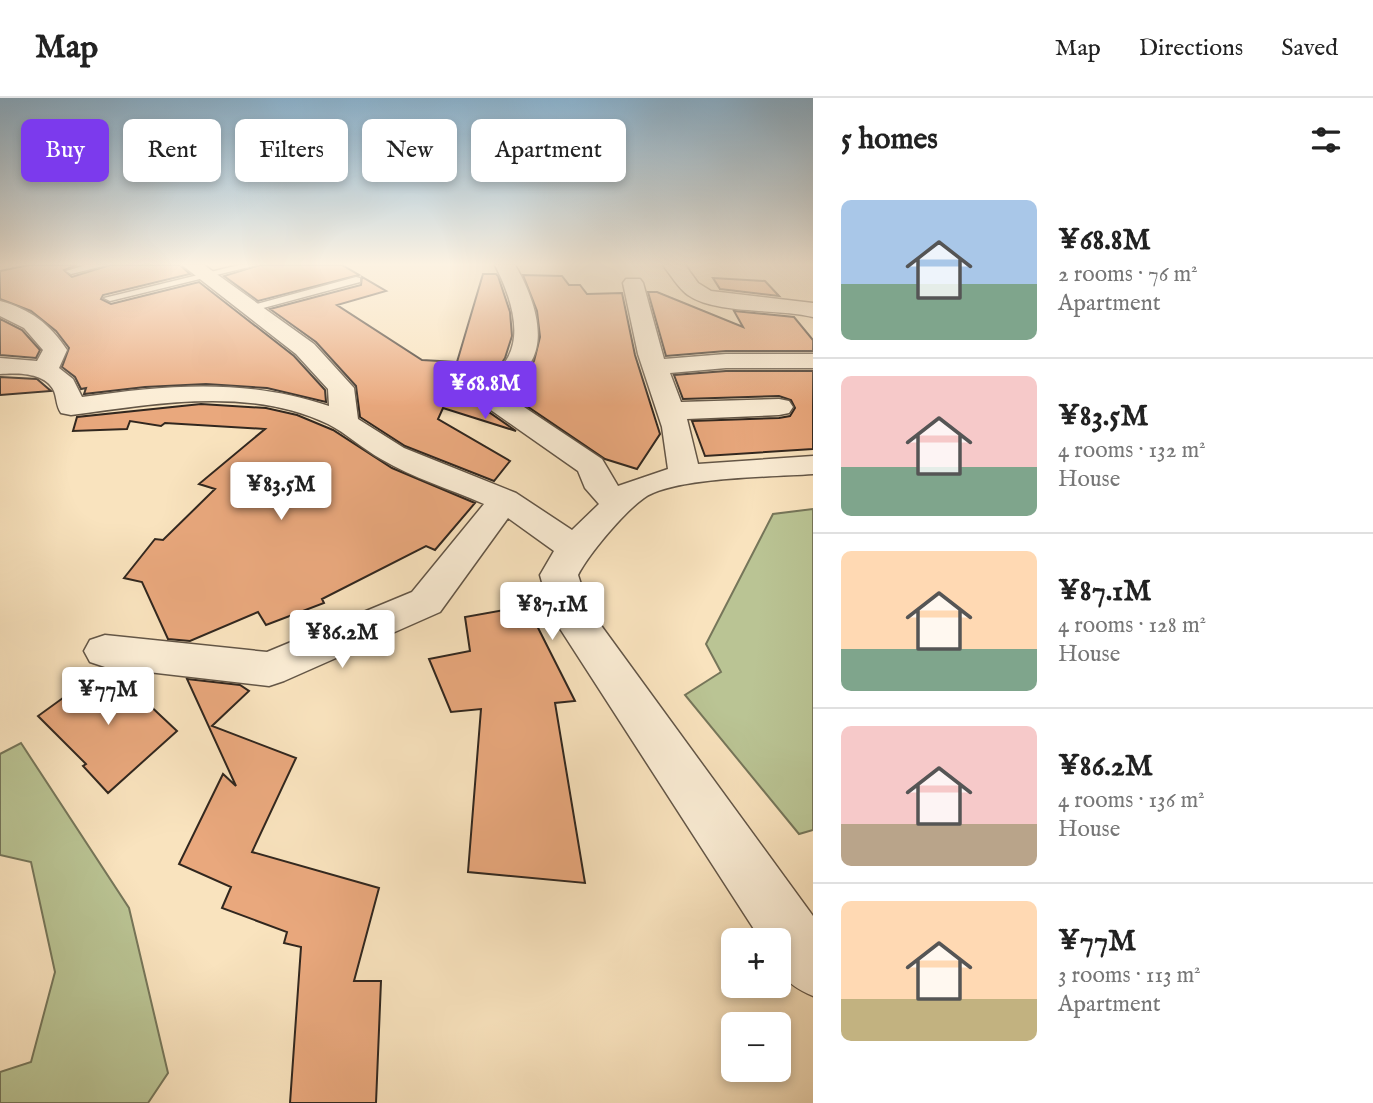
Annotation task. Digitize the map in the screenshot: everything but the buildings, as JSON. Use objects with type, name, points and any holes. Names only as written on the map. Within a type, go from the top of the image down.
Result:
[{"type":"street","points":[[9,312],[44,331],[55,350],[45,371]]},
{"type":"street","points":[[257,312],[305,349],[341,388],[344,423],[393,454],[505,500],[575,548]]},
{"type":"street","points":[[521,312],[526,330],[524,350],[498,389],[498,402],[591,466],[601,488],[620,504]]},
{"type":"street","points":[[641,312],[655,367],[677,427],[684,474]]},
{"type":"street","points":[[655,367],[726,361],[813,362]]},
{"type":"street","points":[[0,366],[17,365],[45,371],[64,386],[71,407],[167,394],[217,392],[269,398],[344,420]]},
{"type":"street","points":[[671,411],[779,407]]},
{"type":"street","points":[[813,465],[684,474],[633,490],[575,548],[559,575],[571,614],[813,966]]},
{"type":"street","points":[[105,651],[269,669],[426,602],[505,500]]},
{"type":"green space","points":[[813,509],[813,830],[799,834],[685,695],[721,672],[706,644],[773,514]]},
{"type":"green space","points":[[21,743],[129,908],[168,1073],[148,1103],[0,1103],[0,1072],[31,1062],[55,972],[31,862],[0,855],[0,754]]}]
